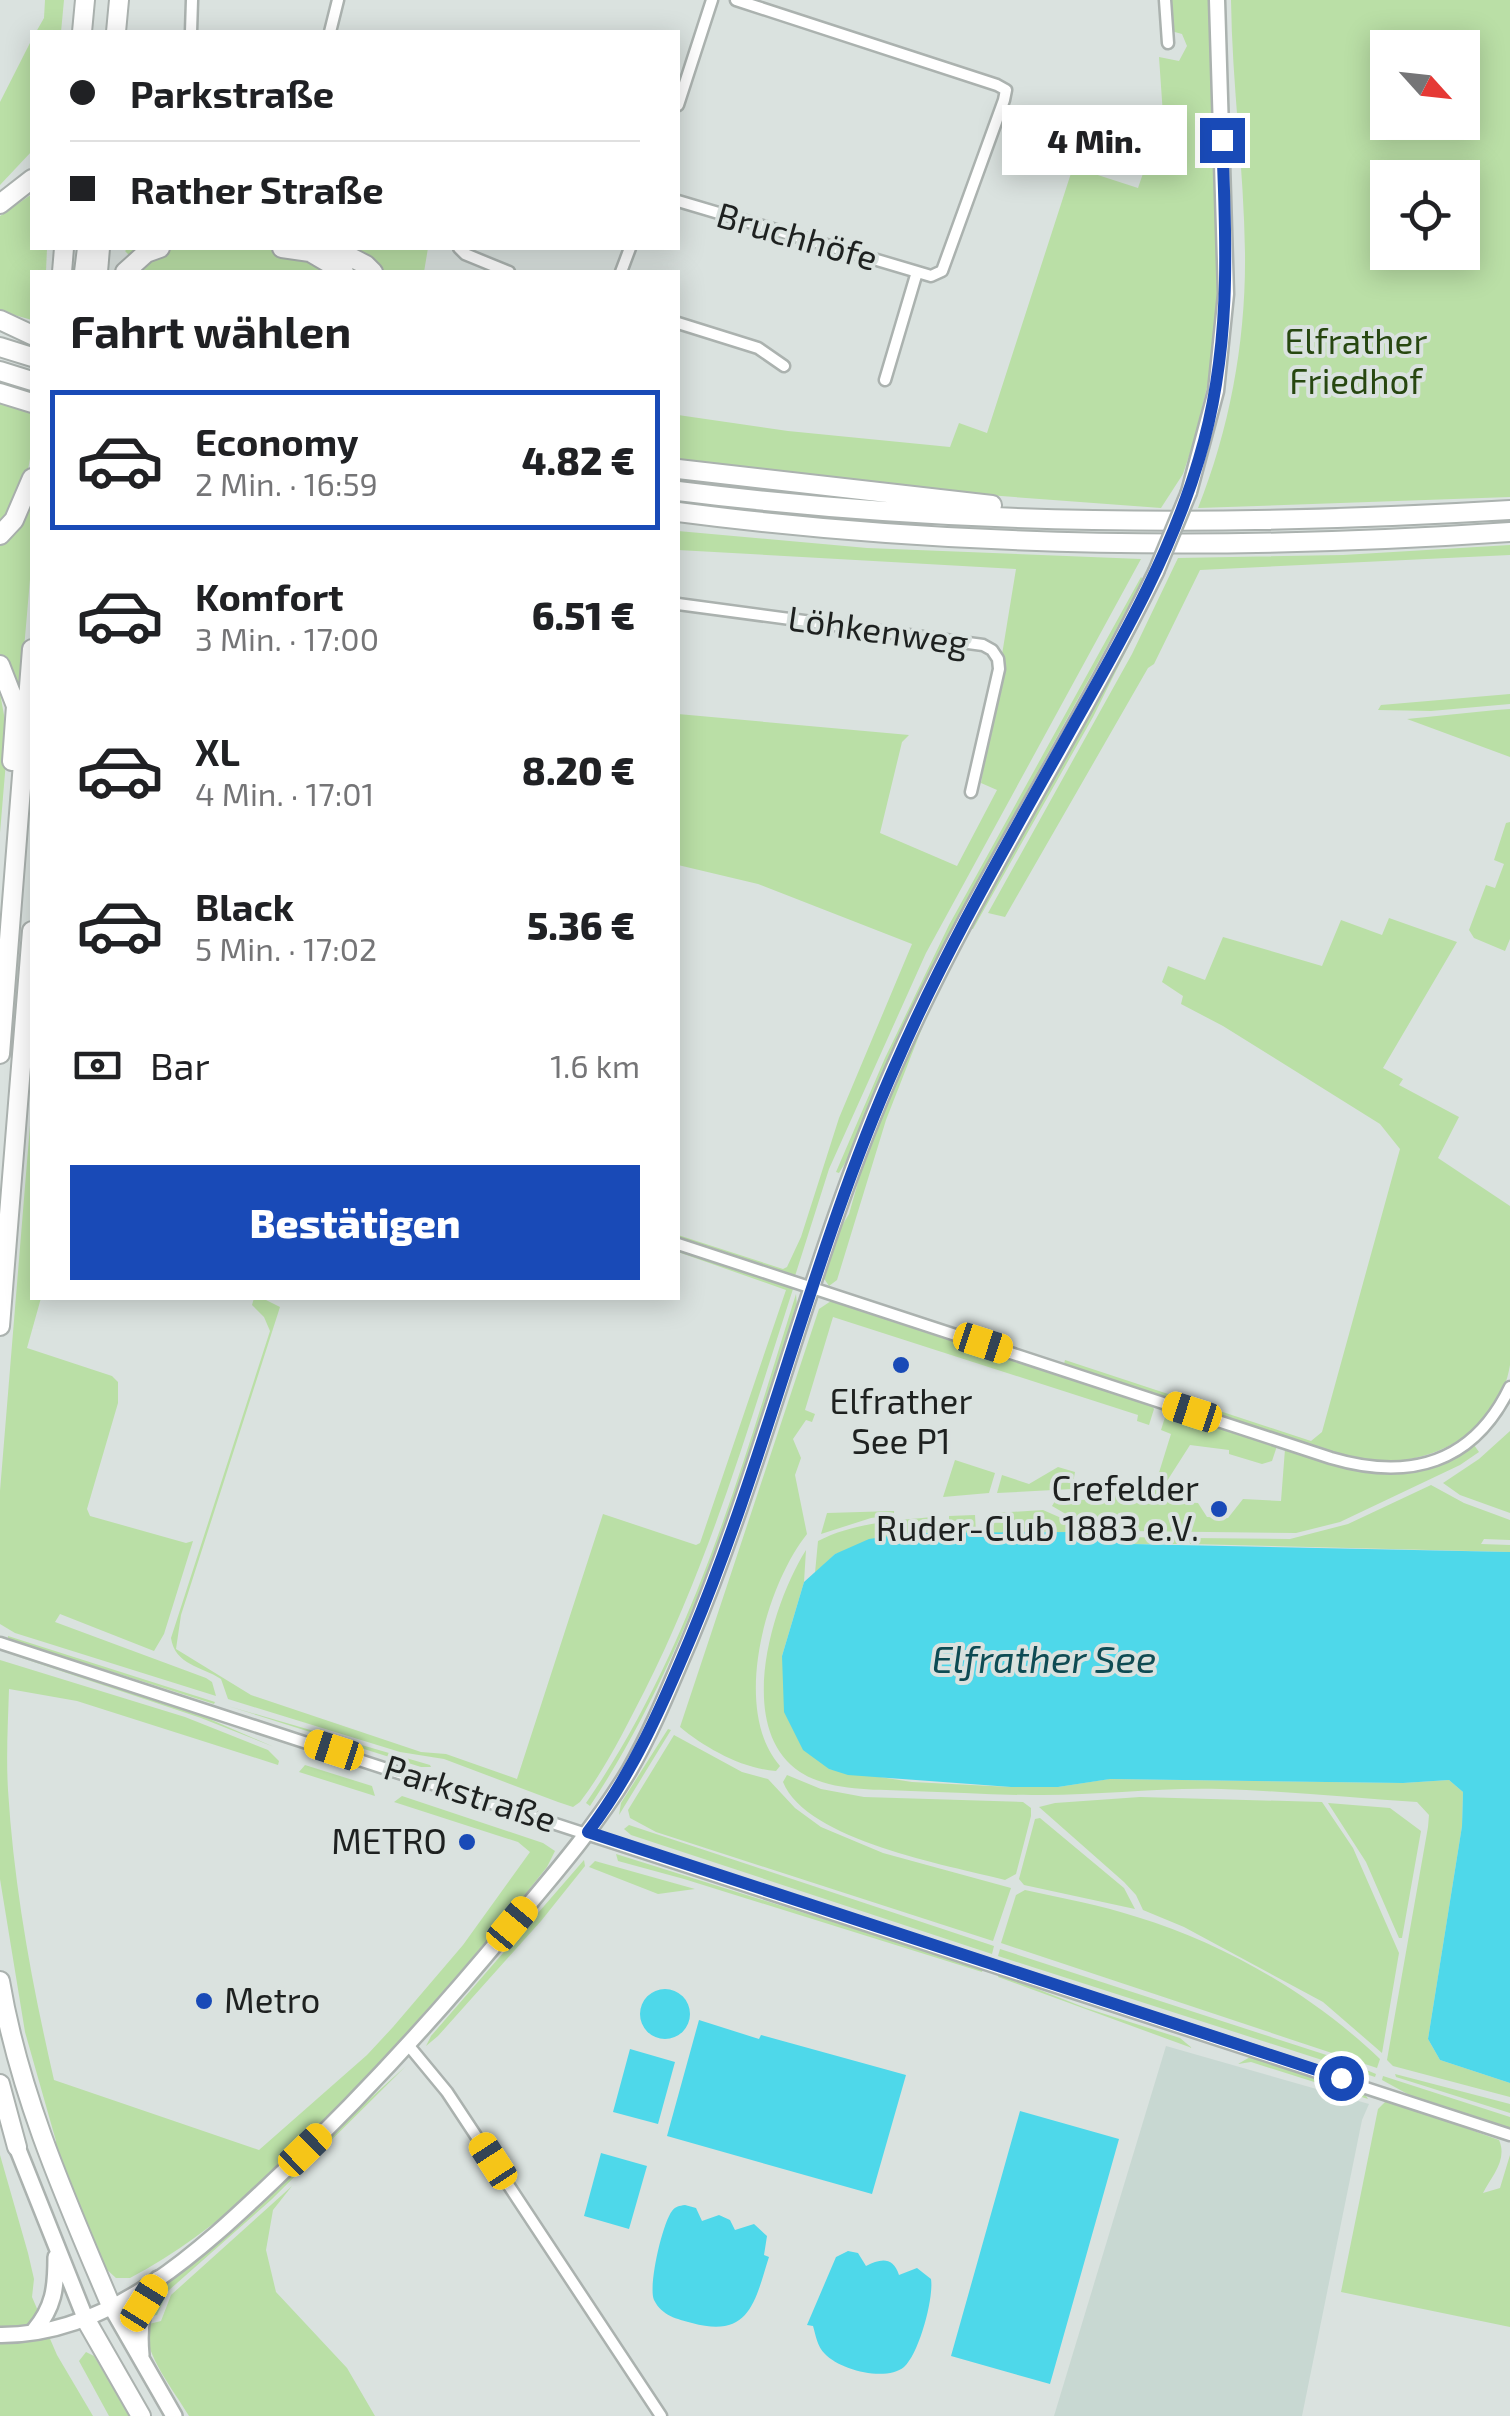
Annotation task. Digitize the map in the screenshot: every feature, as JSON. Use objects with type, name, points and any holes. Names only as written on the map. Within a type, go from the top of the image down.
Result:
[{"type":"highway","points":[[106,30],[109,0]]},
{"type":"highway","points":[[116,30],[119,0]]},
{"type":"highway","points":[[0,204],[30,181]]},
{"type":"highway","points":[[127,270],[154,250]]},
{"type":"highway","points":[[296,250],[310,252],[341,270]]},
{"type":"highway","points":[[337,250],[371,270]]},
{"type":"highway","points":[[0,322],[30,334]]},
{"type":"highway","points":[[0,347],[30,357]]},
{"type":"highway","points":[[0,370],[30,380]]},
{"type":"highway","points":[[0,395],[26,401]]},
{"type":"highway","points":[[680,466],[878,494],[1044,510],[1071,519]]},
{"type":"highway","points":[[0,535],[14,520],[30,483]]},
{"type":"highway","points":[[680,490],[864,510],[1208,523],[1510,510]]},
{"type":"highway","points":[[680,512],[859,531],[1226,545],[1510,532]]},
{"type":"highway","points":[[680,525],[751,522]]},
{"type":"highway","points":[[0,665],[16,706],[8,817],[17,870]]},
{"type":"highway","points":[[0,1054],[30,678]]},
{"type":"highway","points":[[0,1326],[30,962]]},
{"type":"highway","points":[[20,1118],[30,1046]]},
{"type":"highway","points":[[0,1981],[7,2025],[49,2160],[112,2308]]},
{"type":"highway","points":[[0,2084],[17,2146]]},
{"type":"highway","points":[[86,2320],[140,2416]]},
{"type":"main road","points":[[0,2335],[86,2320],[112,2308],[158,2279],[256,2197],[409,2046],[588,1832],[630,1769],[706,1601],[743,1502],[870,1124],[929,992],[1156,572],[1189,492],[1216,391],[1226,294],[1217,0]]},
{"type":"main road","points":[[17,2146],[86,2320]]},
{"type":"main road","points":[[34,2330],[55,2296],[56,2248]]},
{"type":"main road","points":[[141,2359],[139,2336],[144,2303],[158,2279]]},
{"type":"main road","points":[[112,2308],[174,2416]]},
{"type":"street","points":[[192,0],[192,30]]},
{"type":"street","points":[[330,30],[338,0]]},
{"type":"street","points":[[680,99],[712,0]]},
{"type":"street","name":"Bruchhöfe","points":[[680,202],[931,276],[942,272],[1006,90],[736,0]]},
{"type":"street","points":[[1165,0],[1168,43]]},
{"type":"street","points":[[460,250],[504,270]]},
{"type":"street","name":"Bruchhöfe","points":[[885,380],[917,272]]},
{"type":"street","points":[[680,324],[758,348],[784,366]]},
{"type":"street","name":"Löhkenweg","points":[[680,604],[932,637],[984,645],[992,650],[999,670],[972,792]]},
{"type":"street","points":[[680,1245],[1331,1458],[1376,1469],[1434,1462],[1461,1448],[1481,1432],[1510,1388]]},
{"type":"street","name":"Parkstraße","points":[[2,1644],[1510,2134]]},
{"type":"street","points":[[409,2046],[448,2092],[661,2416]]},
{"type":"shaded area","points":[[1166,2046],[1369,2104],[1362,2120],[1302,2416],[1054,2416]]},
{"type":"green space","points":[[45,0],[64,0],[61,30],[37,30],[44,18]]},
{"type":"green space","points":[[1169,0],[1209,0],[1220,289],[1208,383],[1193,444],[1183,474],[1161,508],[961,493],[680,461],[680,415],[788,431],[950,447],[959,423],[987,433],[1073,167],[1138,188],[1163,115],[1159,57],[1179,61],[1187,46],[1182,34],[1171,31]]},
{"type":"green space","name":"Elfrather Friedhof","points":[[1231,0],[1510,0],[1510,497],[1198,508],[1219,447],[1234,383],[1245,286]]},
{"type":"green space","points":[[30,43],[30,153],[0,185],[0,102]]},
{"type":"green space","points":[[30,195],[30,250],[47,250],[46,270],[30,270],[30,319],[0,311],[0,216]]},
{"type":"green space","points":[[428,250],[424,270],[140,270],[125,251]]},
{"type":"green space","points":[[0,402],[30,408],[30,454],[18,496],[0,528]]},
{"type":"green space","points":[[30,496],[30,579],[19,707],[0,658],[0,541]]},
{"type":"green space","points":[[680,531],[867,548],[1141,559],[926,953],[829,1169],[795,1276],[680,1240],[680,1236],[783,1269],[787,1267],[801,1237],[839,1118],[912,944],[758,884],[680,865],[680,714],[909,735],[902,742],[880,833],[957,866],[997,790],[981,783],[1016,569],[680,550]]},
{"type":"green space","points":[[1510,545],[1510,555],[1200,570],[1154,664],[1148,668],[1005,917],[988,913],[1132,654],[1178,558],[1343,555]]},
{"type":"green space","points":[[1141,577],[948,937],[878,1084],[847,1160],[836,1172],[949,925]]},
{"type":"green space","points":[[1156,585],[1093,717],[973,929],[969,929]]},
{"type":"green space","points":[[0,693],[8,737],[0,833]]},
{"type":"green space","points":[[1510,694],[1510,704],[1431,711],[1378,710],[1381,705]]},
{"type":"green space","points":[[1510,709],[1510,757],[1407,719],[1496,710]]},
{"type":"green space","points":[[1510,822],[1510,939],[1505,951],[1474,938],[1469,930],[1486,885],[1495,888],[1504,864],[1494,860],[1506,823]]},
{"type":"green space","points":[[1389,918],[1457,942],[1383,1068],[1403,1079],[1399,1085],[1459,1117],[1438,1158],[1510,1206],[1510,1365],[1503,1390],[1490,1412],[1474,1430],[1431,1453],[1407,1460],[1356,1461],[1064,1364],[1065,1360],[1311,1441],[1322,1432],[1400,1149],[1380,1124],[1181,1004],[1183,996],[1162,982],[1168,966],[1205,980],[1223,937],[1322,966],[1341,920],[1382,935]]},
{"type":"green space","points":[[921,1022],[924,1023],[886,1120],[837,1280],[829,1286],[823,1277],[835,1237],[849,1214],[868,1147]]},
{"type":"green space","points":[[30,1125],[30,1300],[40,1300],[27,1348],[112,1376],[118,1382],[118,1403],[87,1509],[90,1516],[186,1543],[193,1541],[164,1634],[154,1651],[60,1614],[55,1622],[206,1678],[212,1682],[216,1696],[15,1633],[0,1624],[0,1491]]},
{"type":"green space","points":[[680,1250],[793,1289],[689,1593],[607,1762],[573,1807],[444,1759],[400,1752],[228,1699],[221,1679],[190,1664],[173,1647],[171,1638],[270,1331],[264,1317],[252,1305],[253,1300],[266,1300],[280,1307],[181,1615],[176,1649],[251,1695],[421,1752],[446,1754],[517,1779],[603,1514],[696,1545],[700,1543],[786,1290]]},
{"type":"green space","points":[[796,1294],[797,1306],[756,1435],[685,1627],[657,1688],[590,1806],[586,1803],[656,1684],[710,1557]]},
{"type":"green space","points":[[831,1301],[1149,1403],[1154,1409],[1149,1425],[1137,1421],[1138,1415],[833,1317],[805,1410],[815,1414],[812,1422],[806,1420],[793,1439],[801,1458],[795,1475],[807,1534],[778,1585],[759,1649],[758,1714],[765,1742],[780,1766],[776,1771],[725,1756],[680,1727],[819,1309]]},
{"type":"green space","points":[[1174,1410],[1277,1446],[1272,1461],[1262,1464],[1229,1454],[1229,1450],[1190,1445],[1167,1481],[1157,1479],[1171,1434],[1161,1430],[1166,1414]]},
{"type":"green space","points":[[1510,1431],[1510,1513],[1460,1495],[1443,1483],[1479,1459]]},
{"type":"green space","points":[[1474,1445],[1479,1452],[1460,1465],[1340,1522],[1296,1533],[1125,1531],[1083,1524],[1052,1506],[1055,1501],[1104,1499],[1131,1489],[1152,1495],[1154,1488],[1161,1490],[1156,1500],[1198,1503],[1207,1517],[1228,1518],[1243,1499],[1281,1501],[1285,1449],[1359,1470],[1401,1473],[1447,1460]]},
{"type":"green space","points":[[955,1460],[995,1473],[989,1493],[943,1497]]},
{"type":"green space","points":[[1058,1467],[1075,1472],[1072,1489],[997,1493],[1002,1475],[1029,1484]]},
{"type":"green space","points":[[1431,1485],[1464,1503],[1510,1520],[1510,1540],[1484,1539],[1481,1544],[1510,1545],[1510,1552],[1190,1544],[1189,1538],[1290,1539],[1348,1524]]},
{"type":"green space","points":[[1043,1510],[1084,1528],[1123,1537],[1186,1538],[1186,1544],[1131,1544],[1073,1532],[992,1533],[994,1513]]},
{"type":"green space","points":[[894,1511],[894,1515],[821,1534],[827,1513]]},
{"type":"green space","points":[[975,1515],[976,1533],[949,1533],[949,1516]]},
{"type":"green space","points":[[935,1519],[935,1533],[910,1533],[835,1554],[815,1573],[818,1541],[859,1527]]},
{"type":"green space","points":[[806,1550],[804,1582],[782,1656],[829,1769],[912,1782],[1011,1787],[1058,1787],[1109,1779],[1403,1783],[1449,1780],[1463,1792],[1462,1826],[1428,2039],[1440,2060],[1510,2083],[1510,2097],[1393,2066],[1387,2060],[1428,1827],[1429,1815],[1417,1802],[1221,1789],[1032,1795],[869,1789],[826,1783],[800,1772],[780,1752],[768,1726],[764,1697],[772,1632],[781,1601]]},
{"type":"green space","points":[[8,1636],[215,1702],[8,1639]]},
{"type":"green space","points":[[7,1653],[198,1714],[274,1747],[201,1718]]},
{"type":"green space","points":[[0,1660],[185,1717],[268,1750],[279,1761],[278,1765],[77,1701],[9,1689],[7,1777],[19,1900],[54,2080],[259,2150],[367,2055],[393,2027],[463,1945],[530,1852],[518,1842],[394,1802],[402,1796],[543,1843],[555,1851],[547,1867],[459,1973],[314,2132],[227,2213],[164,2259],[130,2278],[116,2278],[104,2267],[53,2146],[56,2141],[25,2032],[0,1879]]},
{"type":"green space","points":[[228,1706],[430,1765],[431,1767],[421,1767]]},
{"type":"green space","points":[[668,1729],[671,1730],[619,1815],[621,1803]]},
{"type":"green space","points":[[674,1735],[742,1772],[768,1779],[795,1808],[821,1827],[883,1853],[1011,1888],[993,1941],[656,1832],[630,1818],[628,1810]]},
{"type":"green space","points":[[305,1765],[372,1786],[375,1796],[299,1772]]},
{"type":"green space","points":[[787,1775],[821,1789],[864,1797],[1023,1802],[1031,1808],[1031,1816],[1016,1874],[1005,1880],[916,1858],[849,1835],[797,1803],[783,1782]]},
{"type":"green space","points":[[1140,1797],[1322,1802],[1353,1848],[1399,1953],[1382,2053],[1323,2002],[1184,1927],[1143,1910],[1124,1882],[1039,1807]]},
{"type":"green space","points":[[1328,1803],[1390,1808],[1421,1831],[1402,1938],[1366,1862]]},
{"type":"green space","points":[[1040,1818],[1124,1888],[1135,1909],[1024,1885],[1019,1879],[1035,1819]]},
{"type":"green space","points":[[629,1825],[994,1946],[992,1954],[631,1835],[624,1829]]},
{"type":"green space","points":[[616,1854],[983,1969],[982,1972],[618,1861]]},
{"type":"green space","points":[[584,1860],[585,1866],[541,1921],[426,2046],[431,2036]]},
{"type":"green space","points":[[595,1861],[695,1889],[658,1894],[589,1867]]},
{"type":"green space","points":[[1025,1890],[1137,1917],[1235,1957],[1326,2014],[1380,2059],[1377,2068],[1001,1943],[1016,1895]]},
{"type":"green space","points":[[1000,1949],[1345,2061],[1376,2074],[1375,2077],[998,1956]]},
{"type":"green space","points":[[999,1974],[1086,2008],[1180,2038],[1192,2048],[998,1977]]},
{"type":"green space","points":[[1250,2057],[1363,2091],[1368,2099],[1251,2062],[1238,2064]]},
{"type":"green space","points":[[406,2066],[271,2200],[168,2291],[157,2315],[145,2317],[159,2290]]},
{"type":"green space","points":[[1395,2074],[1510,2104],[1510,2113],[1396,2077]]},
{"type":"green space","points":[[1383,2076],[1510,2117],[1510,2129],[1413,2097],[1382,2080]]},
{"type":"green space","points":[[1387,2100],[1499,2140],[1500,2161],[1483,2193],[1500,2188],[1510,2155],[1510,2327],[1341,2292],[1378,2109]]},
{"type":"green space","points":[[0,2155],[34,2279],[32,2297],[57,2355],[93,2416],[0,2416]]},
{"type":"green space","points":[[292,2186],[273,2210],[266,2250],[276,2292],[347,2368],[375,2416],[189,2416],[155,2361],[145,2325],[161,2321],[171,2295]]},
{"type":"green space","points":[[86,2352],[94,2356],[130,2416],[109,2416],[79,2361]]},
{"type":"water","name":"Elfrather See","points":[[1073,1532],[1131,1544],[1510,1552],[1510,2083],[1440,2060],[1428,2039],[1462,1826],[1463,1792],[1449,1780],[1403,1783],[1110,1779],[1058,1787],[1011,1787],[848,1775],[829,1769],[803,1750],[784,1712],[782,1656],[804,1582],[835,1554],[869,1539],[910,1533]]},
{"type":"water","points":[[665,1989],[683,1996],[690,2014],[683,2032],[665,2039],[647,2032],[640,2014],[647,1996]]},
{"type":"water","points":[[699,2020],[906,2075],[872,2194],[667,2136]]},
{"type":"water","points":[[630,2049],[675,2062],[658,2124],[613,2112]]},
{"type":"water","points":[[1020,2111],[1119,2139],[1050,2384],[951,2356]]},
{"type":"water","points":[[601,2153],[647,2166],[629,2229],[584,2216]]},
{"type":"water","points":[[685,2205],[696,2208],[702,2221],[719,2215],[730,2220],[735,2230],[754,2224],[767,2236],[764,2255],[769,2257],[754,2301],[738,2321],[727,2326],[711,2327],[675,2318],[661,2310],[654,2300],[654,2270],[664,2229],[673,2209]]},
{"type":"water","points":[[848,2251],[858,2253],[866,2266],[886,2261],[899,2275],[917,2268],[931,2279],[920,2338],[910,2360],[896,2371],[875,2374],[841,2365],[822,2351],[813,2326],[807,2325],[836,2257]]},
{"type":"place","name":"Elfrather See P1","points":[[901,1365]]},
{"type":"place","name":"Crefelder Ruder-Club 1883 e.V.","points":[[1219,1509]]},
{"type":"place","name":"METRO","points":[[467,1842]]},
{"type":"place","name":"Metro","points":[[204,2001]]},
{"type":"route","points":[[1222,140],[1227,267],[1222,356],[1208,428],[1189,492],[1138,608],[977,898],[895,1066],[845,1191],[743,1502],[706,1601],[630,1769],[588,1832],[1341,2078]]}]
